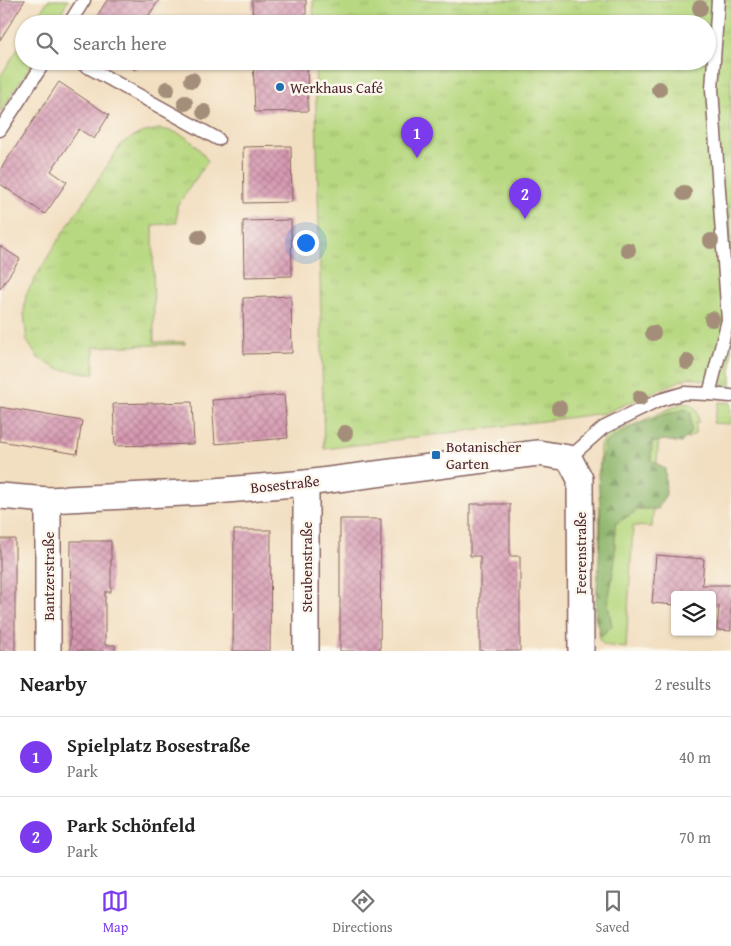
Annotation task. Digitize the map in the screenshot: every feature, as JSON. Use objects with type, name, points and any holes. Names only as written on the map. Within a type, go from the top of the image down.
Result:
[{"type":"street","name":"Bosestraße","points":[[0,496],[48,500],[203,492],[306,483],[538,454],[570,458]]},
{"type":"street","name":"Feerenstraße","points":[[570,458],[580,479],[581,651]]},
{"type":"street","name":"Steubenstraße","points":[[306,483],[306,651]]},
{"type":"street","name":"Bantzerstraße","points":[[48,500],[48,651]]},
{"type":"lane","points":[[75,15],[84,0]]},
{"type":"lane","points":[[716,30],[718,0]]},
{"type":"lane","points":[[0,130],[39,70]]},
{"type":"lane","points":[[94,70],[218,139]]},
{"type":"lane","points":[[709,394],[728,320],[712,89],[713,70]]},
{"type":"lane","points":[[570,458],[603,428],[660,400],[684,393],[731,396]]},
{"type":"green space","points":[[48,0],[68,0],[60,15],[39,15]]},
{"type":"green space","points":[[313,0],[731,0],[731,387],[689,377],[605,413],[324,449],[315,70],[716,70],[716,15],[314,15]]},
{"type":"green space","points":[[15,53],[15,70],[28,70],[0,112],[0,77]]},
{"type":"green space","points":[[159,129],[175,132],[187,138],[208,161],[177,206],[177,223],[153,225],[154,342],[185,342],[185,344],[94,347],[94,374],[58,369],[38,358],[27,341],[24,313],[26,294],[52,250],[122,143],[141,133]]},
{"type":"green space","points":[[719,402],[731,403],[731,424],[713,423]]},
{"type":"green space","points":[[683,403],[691,404],[697,411],[699,422],[696,422],[695,434],[688,438],[659,436],[652,527],[633,526],[626,648],[604,645],[599,639],[600,445],[605,437]]},
{"type":"green space","points":[[686,409],[691,413],[691,432],[681,443],[664,440],[652,443],[651,460],[665,469],[666,494],[658,509],[640,509],[615,524],[615,559],[608,604],[612,626],[601,636],[595,618],[601,526],[598,474],[605,443],[644,422]]},
{"type":"building","points":[[0,0],[25,0],[15,15],[0,40]]},
{"type":"building","points":[[107,0],[159,0],[149,15],[98,15]]},
{"type":"building","points":[[252,0],[306,0],[306,15],[253,15]]},
{"type":"building","points":[[253,70],[307,70],[308,111],[255,112]]},
{"type":"building","points":[[59,82],[109,115],[94,139],[79,129],[51,171],[67,182],[45,214],[0,184],[0,170]]},
{"type":"building","points":[[291,146],[292,202],[244,203],[243,147]]},
{"type":"building","points":[[291,220],[292,276],[244,277],[243,221]]},
{"type":"building","points":[[0,246],[20,259],[0,289]]},
{"type":"building","points":[[291,296],[292,353],[244,354],[243,298]]},
{"type":"building","points":[[284,395],[288,438],[215,444],[212,400]]},
{"type":"building","points":[[192,402],[194,444],[115,446],[113,404]]},
{"type":"building","points":[[0,407],[82,421],[77,454],[0,441]]},
{"type":"building","points":[[470,504],[510,504],[510,556],[520,556],[520,651],[480,651],[480,556],[470,556]]},
{"type":"building","points":[[340,519],[381,519],[380,651],[340,651]]},
{"type":"building","points":[[234,530],[271,530],[270,651],[233,651]]},
{"type":"building","points":[[0,539],[15,539],[15,651],[0,651]]},
{"type":"building","points":[[71,541],[111,541],[111,592],[105,592],[105,645],[115,645],[115,651],[70,651]]},
{"type":"building","points":[[656,555],[704,559],[702,585],[731,585],[731,631],[717,630],[719,606],[716,606],[716,591],[671,591],[671,605],[652,603]]},
{"type":"place","name":"Werkhaus Café","points":[[280,87]]},
{"type":"place","name":"Spielplatz Bosestraße","points":[[417,158]]},
{"type":"place","name":"Park Schönfeld","points":[[525,219]]},
{"type":"place","name":"Botanischer Garten","points":[[436,455]]}]
